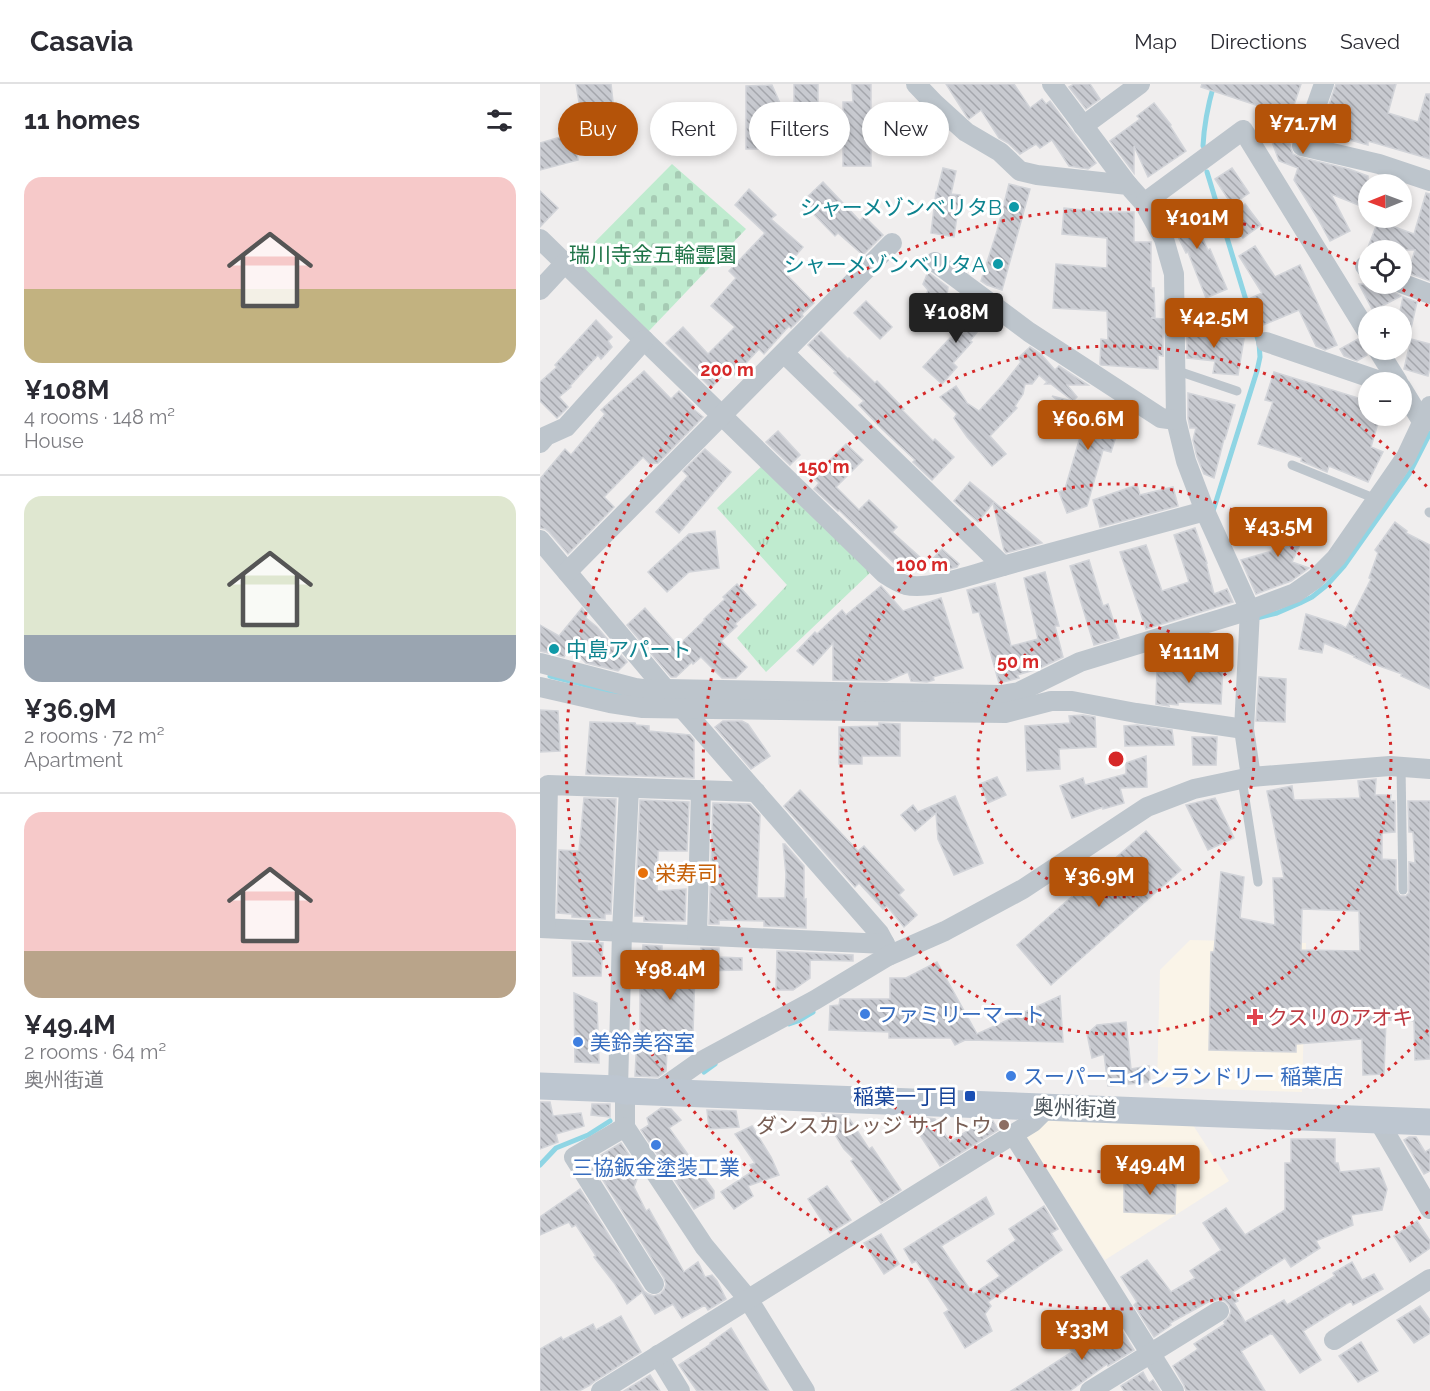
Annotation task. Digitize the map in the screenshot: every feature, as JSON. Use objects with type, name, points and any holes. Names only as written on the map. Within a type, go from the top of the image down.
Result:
[{"type":"street","points":[[916,84],[966,132],[1000,152],[1020,171],[1128,185]]},
{"type":"street","points":[[1052,84],[1144,203],[1164,239],[1174,274],[1176,420],[1186,461],[1250,617],[1244,729],[1246,778]]},
{"type":"street","points":[[1083,126],[1140,84]]},
{"type":"street","points":[[1324,84],[1302,146],[1379,164],[1430,181]]},
{"type":"street","points":[[1144,203],[1243,130],[1358,317]]},
{"type":"street","points":[[540,238],[885,574],[904,585],[917,587],[935,584],[1205,511]]},
{"type":"street","points":[[567,572],[892,243]]},
{"type":"street","points":[[935,262],[1029,332],[1161,418],[1176,420]]},
{"type":"street","points":[[540,290],[565,263]]},
{"type":"street","points":[[1412,287],[1430,294]]},
{"type":"street","points":[[540,443],[546,436],[566,427],[644,340]]},
{"type":"street","points":[[1266,342],[1358,373]]},
{"type":"street","points":[[784,352],[1003,566]]},
{"type":"street","points":[[540,687],[643,708],[674,698],[1000,695],[1019,692],[1080,662],[1250,617],[1316,579],[1336,558],[1406,457],[1426,415],[1412,399]]},
{"type":"street","points":[[540,540],[879,933],[887,950]]},
{"type":"street","points":[[540,663],[674,698],[1005,713],[1051,701],[1071,701],[1244,729]]},
{"type":"street","points":[[657,1092],[698,1063],[815,1000],[887,950],[945,931],[1023,889],[1147,807],[1194,789],[1246,778],[1428,764]]},
{"type":"street","points":[[756,792],[548,785],[542,928],[697,935],[887,950]]},
{"type":"street","points":[[629,788],[622,932],[622,1090],[625,1127],[704,1246],[748,1299],[805,1391]]},
{"type":"street","points":[[697,935],[701,790]]},
{"type":"street","name":"奥州街道","points":[[540,1086],[1430,1122]]},
{"type":"street","points":[[601,1391],[1033,1122],[1049,1107]]},
{"type":"street","points":[[1378,1120],[1430,1209]]},
{"type":"street","points":[[625,1127],[574,1157],[654,1284]]},
{"type":"street","points":[[1013,1134],[1174,1391]]},
{"type":"street","points":[[1334,1340],[1430,1279]]},
{"type":"street","points":[[1090,1391],[1219,1311]]},
{"type":"street","points":[[658,1355],[680,1391]]},
{"type":"lane","points":[[1175,370],[1237,391]]},
{"type":"lane","points":[[1292,465],[1376,500]]},
{"type":"lane","points":[[1401,766],[1403,890]]},
{"type":"lane","points":[[1246,778],[1258,882]]},
{"type":"shaded area","points":[[1190,940],[1306,943],[1302,1092],[1157,1087],[1160,970]]},
{"type":"shaded area","points":[[1048,1116],[1193,1125],[1229,1181],[1105,1260],[1023,1132]]},
{"type":"green space","name":"瑞川寺金五輪霊園","points":[[672,164],[746,229],[648,332],[575,262]]},
{"type":"green space","points":[[764,464],[873,570],[766,672],[737,638],[787,585],[717,508]]},
{"type":"building","points":[[576,84],[611,84],[613,102],[579,102]]},
{"type":"building","points":[[794,84],[818,84],[818,102],[794,102]]},
{"type":"building","points":[[852,84],[871,84],[871,102],[862,102],[862,156],[871,156],[871,166],[843,166],[843,156],[850,156],[850,102],[853,102]]},
{"type":"building","points":[[946,84],[1014,84],[1030,108],[1042,99],[1046,104],[1050,101],[1096,163],[1088,169],[1069,166],[1052,140],[1040,148],[1036,144],[1020,154],[999,138],[981,110],[969,119]]},
{"type":"building","points":[[1074,84],[1090,84],[1100,99],[1086,109],[1069,87]]},
{"type":"building","points":[[1202,84],[1301,84],[1282,141],[1290,144],[1293,154],[1299,157],[1363,174],[1358,174],[1358,205],[1331,194],[1350,231],[1330,241],[1294,180],[1298,168],[1279,161],[1259,106],[1201,87]]},
{"type":"building","points":[[1336,84],[1396,84],[1388,113],[1418,122],[1426,94],[1430,94],[1430,159],[1368,141],[1368,145],[1339,137],[1337,142],[1318,137]]},
{"type":"building","points":[[772,85],[779,102],[749,102],[749,149],[746,149],[746,86]]},
{"type":"building","points":[[1154,103],[1171,125],[1186,151],[1148,177],[1134,146],[1134,173],[1110,141],[1140,119],[1137,116]]},
{"type":"building","points":[[558,138],[558,156],[577,156],[578,160],[540,170],[540,143]]},
{"type":"building","points":[[943,168],[956,171],[951,194],[960,195],[954,237],[931,233],[936,192]]},
{"type":"building","points":[[1232,168],[1249,193],[1232,205],[1215,179]]},
{"type":"building","points":[[823,182],[860,221],[864,216],[883,235],[863,255],[838,233],[835,236],[802,202]]},
{"type":"building","points":[[1009,184],[1030,189],[1002,290],[981,281]]},
{"type":"building","points":[[749,189],[776,215],[771,219],[803,247],[783,271],[814,303],[764,354],[759,349],[735,375],[729,369],[711,388],[666,343],[683,327],[708,354],[735,327],[711,306],[736,278],[729,271],[765,233],[735,205]]},
{"type":"building","points":[[540,191],[558,208],[540,227]]},
{"type":"building","points":[[1426,193],[1430,194],[1430,281],[1412,274],[1415,250],[1412,250],[1412,240],[1371,240],[1375,228],[1397,228],[1414,234]]},
{"type":"building","points":[[1185,202],[1208,250],[1210,249],[1227,289],[1206,298],[1188,252],[1186,253],[1166,212]]},
{"type":"building","points":[[1245,204],[1261,225],[1243,238],[1228,217]]},
{"type":"building","points":[[1064,208],[1102,212],[1134,212],[1134,242],[1151,242],[1151,288],[1154,288],[1155,317],[1151,318],[1163,319],[1163,356],[1158,355],[1158,369],[1101,365],[1101,339],[1108,340],[1107,311],[1053,308],[1056,264],[1107,268],[1107,238],[1062,234]]},
{"type":"building","points":[[1255,246],[1275,277],[1300,265],[1337,345],[1325,350],[1316,346],[1299,310],[1263,325],[1251,298],[1262,293],[1239,256]]},
{"type":"building","points":[[928,272],[948,287],[943,326],[924,317],[928,308],[923,303],[928,290],[923,284]]},
{"type":"building","points":[[1364,294],[1397,294],[1401,296],[1382,306],[1370,306]]},
{"type":"building","points":[[1403,297],[1417,302],[1412,324],[1412,306],[1401,306]]},
{"type":"building","points":[[866,301],[892,327],[880,339],[854,313]]},
{"type":"building","points":[[967,301],[989,317],[970,341],[972,342],[953,363],[957,367],[942,384],[923,367],[950,338],[957,339]]},
{"type":"building","points":[[596,320],[612,337],[608,341],[612,347],[601,359],[598,355],[571,387],[559,397],[568,407],[557,418],[540,401],[540,382],[557,367],[555,365]]},
{"type":"building","points":[[1187,321],[1205,322],[1204,335],[1244,339],[1238,375],[1213,373],[1215,361],[1187,358]]},
{"type":"building","points":[[821,332],[875,383],[877,381],[933,441],[935,439],[954,457],[932,480],[859,405],[864,401],[808,345]]},
{"type":"building","points":[[1358,339],[1359,360],[1357,361],[1344,356],[1340,349]]},
{"type":"building","points":[[1412,339],[1430,344],[1428,376],[1404,369],[1406,360],[1412,360]]},
{"type":"building","points":[[1030,347],[1041,354],[1055,370],[1059,366],[1088,385],[1067,385],[1077,397],[1073,401],[1051,384],[1045,384],[1047,382],[1039,375],[1032,384],[1025,384],[1023,394],[1015,406],[1017,408],[990,436],[1006,454],[992,466],[958,424],[954,418],[957,414],[940,397],[956,386],[967,403],[979,411],[1021,362],[1018,358]]},
{"type":"building","points":[[644,371],[671,399],[679,391],[694,406],[692,408],[703,417],[658,463],[650,464],[643,457],[604,497],[614,507],[568,554],[549,532],[540,528],[540,479],[565,449],[571,455],[605,414],[601,410]]},
{"type":"building","points":[[1274,372],[1358,398],[1358,426],[1377,426],[1371,447],[1383,452],[1368,482],[1329,466],[1327,472],[1301,461],[1302,458],[1258,444],[1273,402],[1265,400]]},
{"type":"building","points":[[1188,393],[1235,405],[1214,478],[1204,474],[1197,457],[1193,440],[1196,428],[1190,428],[1188,418]]},
{"type":"building","points":[[1052,396],[1123,414],[1111,452],[1103,450],[1087,506],[1067,513],[1059,492],[1065,489],[1083,427],[1076,425],[1078,417]]},
{"type":"building","points":[[778,431],[800,455],[790,465],[766,442]]},
{"type":"building","points":[[846,444],[863,460],[836,487],[859,510],[869,500],[897,527],[892,532],[921,558],[907,573],[814,489],[819,483],[813,477]]},
{"type":"building","points":[[705,449],[731,472],[679,533],[656,512],[688,476],[683,471]]},
{"type":"building","points":[[970,482],[1042,543],[1006,553],[993,503],[978,522],[954,501]]},
{"type":"building","points":[[1137,485],[1140,495],[1173,487],[1178,506],[1100,527],[1093,500]]},
{"type":"building","points":[[1286,514],[1310,523],[1292,562],[1309,568],[1291,581],[1256,594],[1241,560],[1272,551]]},
{"type":"building","points":[[1395,522],[1407,531],[1406,533],[1430,545],[1430,689],[1401,676],[1402,674],[1371,663],[1371,665],[1324,643],[1322,653],[1299,649],[1306,614],[1346,628],[1371,579],[1369,578],[1378,553],[1375,550]]},
{"type":"building","points":[[1195,528],[1207,563],[1214,594],[1227,589],[1233,602],[1146,629],[1120,552],[1146,545],[1162,591],[1189,582],[1174,535]]},
{"type":"building","points":[[715,531],[719,568],[689,572],[667,592],[648,572],[689,534]]},
{"type":"building","points":[[942,549],[959,564],[957,567],[937,572],[928,564]]},
{"type":"building","points":[[1089,560],[1103,606],[1108,604],[1119,638],[1094,645],[1070,566]]},
{"type":"building","points":[[1045,572],[1059,626],[1055,626],[1063,657],[1038,669],[1017,675],[1019,678],[999,683],[979,612],[973,613],[967,590],[995,583],[1011,646],[1038,639],[1024,578]]},
{"type":"building","points":[[737,584],[756,605],[735,624],[737,626],[721,641],[747,667],[736,678],[722,678],[701,657],[676,677],[671,677],[627,625],[645,608],[678,646]]},
{"type":"building","points":[[881,586],[903,611],[941,598],[963,668],[933,677],[934,680],[927,682],[911,681],[908,672],[887,681],[833,680],[833,643],[813,665],[797,651],[815,632],[817,634],[842,610],[846,615]]},
{"type":"building","points":[[582,608],[587,615],[586,618],[597,627],[627,662],[618,671],[586,663],[570,646],[564,657],[540,651],[540,625],[559,636]]},
{"type":"building","points":[[1190,663],[1223,665],[1221,704],[1178,702],[1178,705],[1168,704],[1169,706],[1156,704],[1157,665],[1190,666]]},
{"type":"building","points":[[1259,677],[1286,679],[1285,722],[1256,721]]},
{"type":"building","points":[[540,710],[558,711],[560,751],[540,752]]},
{"type":"building","points":[[1069,716],[1095,717],[1096,747],[1059,749],[1060,769],[1027,771],[1025,726],[1070,723]]},
{"type":"building","points":[[723,721],[742,721],[748,724],[770,756],[751,769],[715,727]]},
{"type":"building","points":[[590,722],[635,723],[649,726],[649,731],[690,735],[694,740],[694,778],[586,774]]},
{"type":"building","points":[[879,723],[900,724],[900,756],[862,756],[862,764],[839,764],[839,727],[879,726]]},
{"type":"building","points":[[1137,725],[1172,730],[1174,745],[1125,746],[1124,726]]},
{"type":"building","points":[[1192,737],[1217,737],[1216,765],[1193,765]]},
{"type":"building","points":[[1146,756],[1147,787],[1120,788],[1124,803],[1103,809],[1103,807],[1072,818],[1060,786],[1083,778],[1085,785],[1126,774],[1126,763]]},
{"type":"building","points":[[997,777],[1006,795],[988,803],[980,784]]},
{"type":"building","points":[[1376,779],[1375,795],[1391,795],[1390,801],[1395,801],[1395,832],[1382,833],[1382,859],[1396,860],[1396,890],[1400,896],[1406,896],[1409,893],[1409,862],[1415,863],[1413,832],[1409,832],[1408,801],[1430,801],[1430,1059],[1415,1060],[1414,1021],[1386,1020],[1384,1074],[1363,1075],[1362,1039],[1296,1044],[1296,1052],[1209,1050],[1211,952],[1214,952],[1221,872],[1244,877],[1240,918],[1275,925],[1273,878],[1284,878],[1267,791],[1292,786],[1294,800],[1360,798],[1358,781]],"holes":[[[1302,909],[1359,911],[1360,951],[1301,950]]]},
{"type":"building","points":[[800,790],[858,851],[864,846],[904,890],[899,895],[917,915],[904,927],[887,906],[883,909],[859,883],[855,887],[784,806]]},
{"type":"building","points":[[955,796],[983,863],[954,875],[938,839],[936,813],[915,831],[901,815],[913,805],[918,812]]},
{"type":"building","points":[[584,798],[616,799],[611,914],[605,914],[605,919],[572,917],[572,914],[557,913],[559,850],[579,851]]},
{"type":"building","points":[[1215,798],[1234,838],[1208,850],[1186,805]]},
{"type":"building","points":[[640,800],[689,802],[687,851],[658,851],[657,891],[686,889],[685,921],[644,921],[644,916],[635,916]]},
{"type":"building","points":[[713,803],[750,804],[760,815],[757,898],[785,898],[786,874],[783,844],[804,866],[806,928],[764,926],[764,921],[719,920],[719,924],[709,924]]},
{"type":"building","points":[[1146,831],[1181,870],[1051,985],[1017,945]]},
{"type":"building","points":[[572,942],[603,943],[601,976],[573,976]]},
{"type":"building","points":[[643,945],[662,946],[662,955],[702,957],[701,948],[719,948],[719,957],[742,958],[742,970],[695,971],[693,1032],[668,1031],[666,1071],[658,1077],[635,1076],[637,1037],[640,1037]]},
{"type":"building","points":[[777,951],[853,955],[853,961],[810,960],[810,978],[793,990],[776,990]]},
{"type":"building","points":[[937,962],[977,1034],[1060,996],[1063,1042],[965,1040],[955,1045],[951,1038],[889,1038],[889,1032],[829,1030],[830,1006],[839,1005],[840,999],[890,999],[890,978],[906,978]]},
{"type":"building","points":[[574,993],[597,1003],[599,1063],[575,1062]]},
{"type":"building","points":[[1126,1022],[1131,1069],[1149,1066],[1150,1082],[1108,1086],[1104,1054],[1092,1058],[1087,1034],[1097,1025]]},
{"type":"building","points":[[540,1102],[550,1102],[553,1116],[581,1113],[584,1126],[556,1134],[558,1142],[540,1149]]},
{"type":"building","points":[[592,1104],[610,1104],[610,1117],[591,1115]]},
{"type":"building","points":[[661,1108],[671,1109],[681,1120],[669,1128],[714,1191],[714,1198],[694,1209],[641,1130],[649,1125],[647,1118]]},
{"type":"building","points":[[707,1110],[736,1111],[739,1127],[709,1129]]},
{"type":"building","points":[[822,1114],[847,1115],[869,1149],[872,1147],[901,1190],[881,1203],[851,1161],[854,1159],[844,1149]]},
{"type":"building","points":[[928,1118],[935,1119],[950,1142],[983,1121],[993,1121],[998,1130],[940,1166],[914,1126]]},
{"type":"building","points":[[752,1126],[779,1175],[748,1186],[753,1196],[734,1209],[721,1192],[753,1171],[750,1165],[755,1163],[735,1134]]},
{"type":"building","points":[[1416,1137],[1425,1152],[1430,1149],[1430,1171],[1424,1174],[1404,1140]]},
{"type":"building","points":[[1291,1139],[1335,1139],[1335,1163],[1338,1163],[1340,1172],[1379,1168],[1387,1189],[1382,1210],[1351,1215],[1353,1225],[1316,1241],[1320,1248],[1291,1267],[1285,1258],[1233,1292],[1238,1301],[1234,1303],[1245,1322],[1284,1300],[1287,1305],[1335,1276],[1333,1273],[1352,1262],[1362,1280],[1374,1274],[1383,1289],[1353,1305],[1351,1301],[1303,1331],[1321,1360],[1300,1373],[1272,1333],[1241,1351],[1265,1391],[1186,1391],[1173,1366],[1198,1349],[1194,1344],[1225,1324],[1231,1311],[1229,1305],[1219,1299],[1210,1301],[1170,1323],[1171,1325],[1154,1337],[1134,1305],[1137,1302],[1121,1277],[1147,1260],[1171,1292],[1195,1278],[1190,1271],[1221,1250],[1203,1223],[1226,1208],[1245,1235],[1285,1210],[1285,1163],[1291,1163]]},
{"type":"building","points":[[621,1143],[640,1171],[634,1187],[646,1211],[649,1209],[684,1272],[698,1262],[705,1277],[712,1275],[717,1281],[726,1299],[708,1310],[705,1305],[682,1318],[673,1304],[655,1314],[642,1292],[627,1304],[594,1257],[596,1256],[576,1225],[572,1227],[569,1222],[540,1235],[540,1217],[580,1189],[644,1291],[654,1296],[664,1290],[666,1284],[664,1278],[591,1161]]},
{"type":"building","points":[[1124,1179],[1176,1181],[1175,1214],[1124,1212]]},
{"type":"building","points":[[827,1186],[851,1220],[830,1233],[808,1199]]},
{"type":"building","points":[[986,1197],[994,1214],[941,1246],[973,1294],[1000,1276],[987,1261],[1016,1240],[1009,1229],[1044,1206],[1058,1229],[1051,1233],[1062,1250],[988,1302],[991,1306],[985,1314],[992,1331],[965,1348],[944,1313],[949,1310],[916,1261],[912,1263],[904,1249]]},
{"type":"building","points":[[1417,1221],[1430,1241],[1430,1248],[1410,1262],[1394,1236]]},
{"type":"building","points":[[881,1234],[899,1264],[884,1274],[864,1243]]},
{"type":"building","points":[[1420,1306],[1430,1320],[1430,1333],[1414,1343],[1397,1320]]},
{"type":"building","points":[[621,1316],[641,1352],[579,1391],[540,1391],[540,1349],[561,1337],[563,1340],[593,1324],[596,1330]]},
{"type":"building","points":[[1114,1318],[1134,1350],[1108,1366],[1107,1364],[1070,1391],[1011,1391],[1072,1352],[1070,1349],[1099,1331]]},
{"type":"building","points":[[731,1328],[769,1391],[697,1391],[679,1365]]},
{"type":"building","points":[[1361,1342],[1378,1371],[1358,1382],[1339,1356]]},
{"type":"building","points":[[1143,1372],[1149,1383],[1153,1380],[1160,1391],[1124,1391],[1121,1386]]},
{"type":"building","points":[[650,1375],[660,1391],[624,1391]]},
{"type":"waterway","points":[[1203,146],[1204,130],[1214,84]]},
{"type":"waterway","points":[[1207,172],[1259,343],[1260,357],[1213,511]]},
{"type":"waterway","points":[[1253,619],[1277,613],[1300,603],[1327,585],[1344,566],[1409,474],[1430,433]]},
{"type":"waterway","points":[[550,676],[625,695]]},
{"type":"waterway","points":[[789,1024],[813,1012]]},
{"type":"waterway","points":[[704,1072],[715,1064]]},
{"type":"waterway","points":[[540,1165],[556,1148],[588,1135],[610,1121]]},
{"type":"place","name":"シャーメゾンベリタB","points":[[1014,207]]},
{"type":"place","name":"シャーメゾンベリタA","points":[[998,264]]},
{"type":"place","name":"中島アパート","points":[[554,649]]},
{"type":"place","name":"栄寿司","points":[[643,873]]},
{"type":"place","name":"ファミリーマート","points":[[865,1014]]},
{"type":"place","name":"クスリのアオキ","points":[[1255,1017]]},
{"type":"place","name":"美鈴美容室","points":[[578,1042]]},
{"type":"place","name":"スーパーコインランドリー 稲葉店","points":[[1011,1076]]},
{"type":"place","name":"稲葉一丁目","points":[[970,1096]]},
{"type":"place","name":"ダンスカレッジ サイトウ","points":[[1004,1125]]},
{"type":"place","name":"三協鈑金塗装工業","points":[[656,1145]]}]
